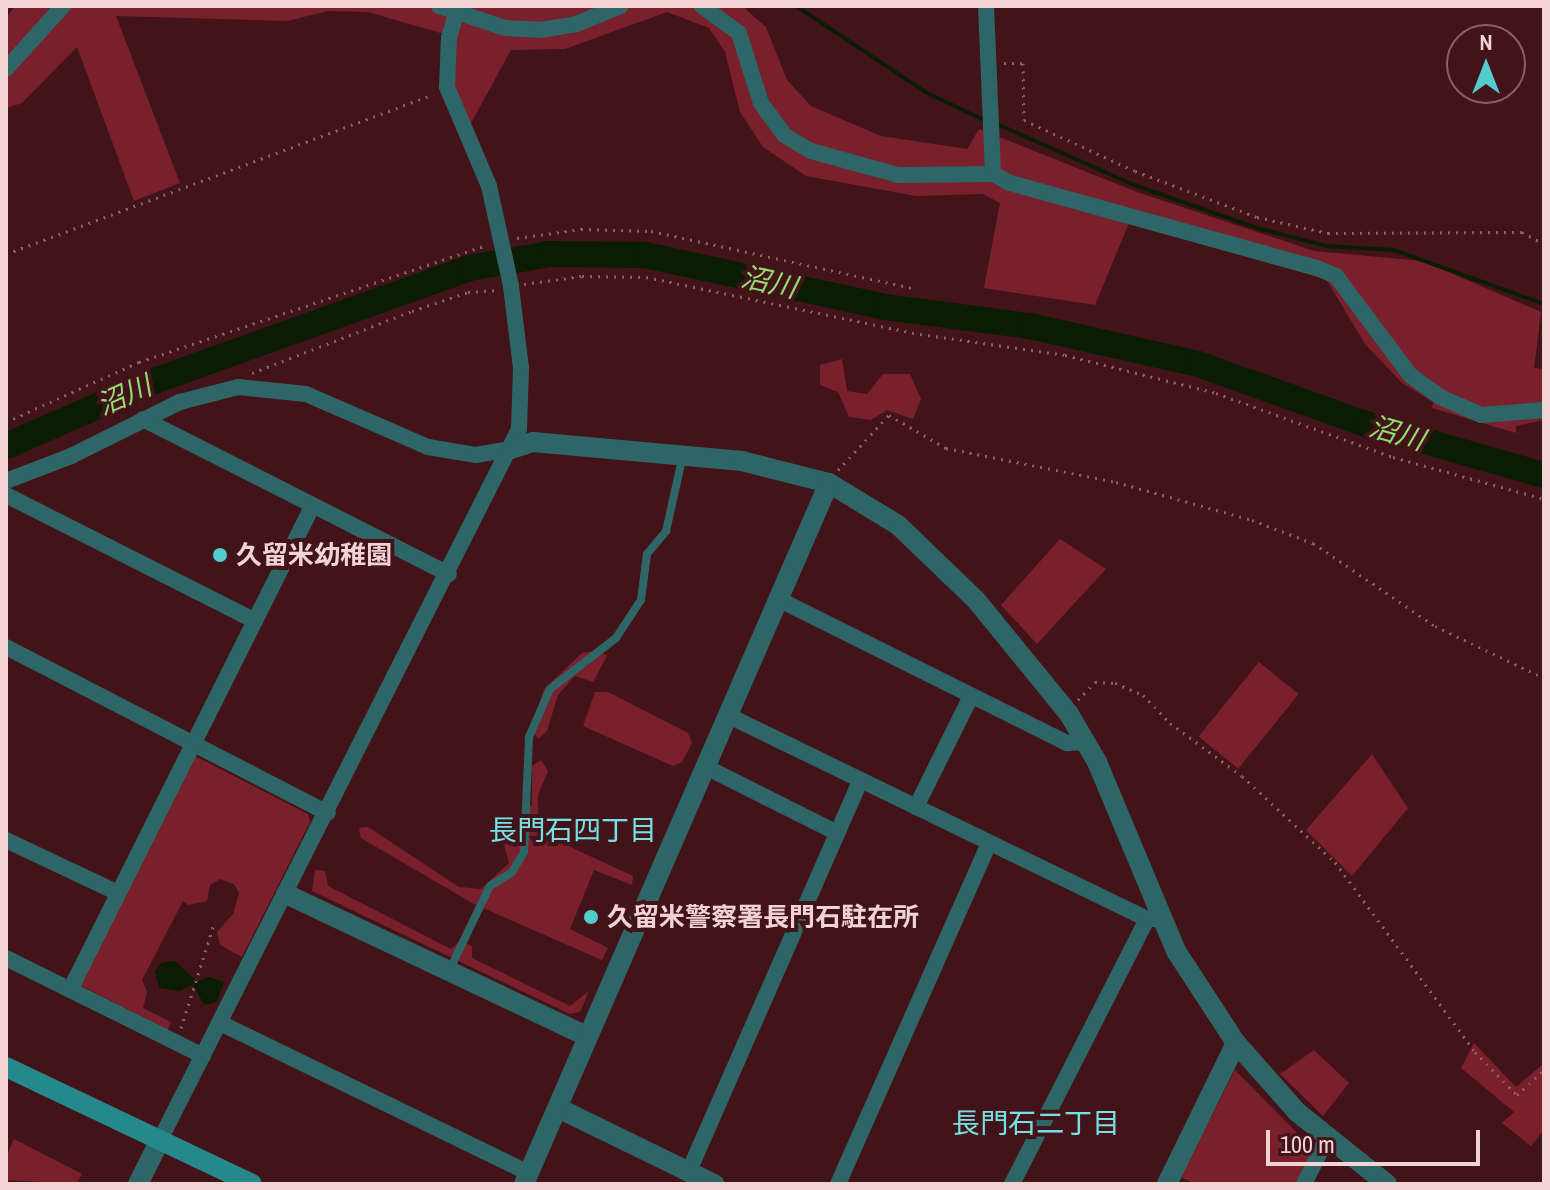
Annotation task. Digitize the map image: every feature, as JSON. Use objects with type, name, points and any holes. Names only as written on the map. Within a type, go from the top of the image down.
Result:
[{"type":"main road","points":[[6,1067],[252,1184]]},
{"type":"street","points":[[6,69],[63,6]]},
{"type":"street","points":[[439,6],[505,28],[540,30],[576,24],[621,6]]},
{"type":"street","points":[[702,6],[721,15],[739,33],[761,103],[784,135],[811,151],[898,175],[993,174],[1336,276],[1399,364],[1440,397],[1481,415],[1544,410]]},
{"type":"street","points":[[986,6],[993,174]]},
{"type":"street","points":[[138,1184],[449,574],[519,429],[521,368],[511,286],[489,186],[447,87],[449,38],[457,10]]},
{"type":"street","points":[[6,481],[180,402],[238,387],[306,394],[428,447],[476,455],[533,442],[742,461],[829,483],[898,525],[934,559],[976,600],[1069,714],[1087,742],[1154,919],[1194,983],[1236,1043],[1327,1138],[1387,1184]]},
{"type":"street","points":[[143,419],[449,574]]},
{"type":"street","points":[[220,1023],[526,1178],[829,483]]},
{"type":"street","points":[[6,495],[255,621]]},
{"type":"street","points":[[71,988],[313,505]]},
{"type":"street","points":[[778,599],[1067,743],[1087,742]]},
{"type":"street","points":[[6,647],[328,813]]},
{"type":"street","points":[[916,807],[971,696]]},
{"type":"street","points":[[727,715],[989,843],[1154,919]]},
{"type":"street","points":[[704,766],[837,833]]},
{"type":"street","points":[[689,1171],[861,780]]},
{"type":"street","points":[[6,840],[118,893]]},
{"type":"street","points":[[838,1184],[989,843]]},
{"type":"street","points":[[286,894],[586,1036]]},
{"type":"street","points":[[1012,1184],[1154,919]]},
{"type":"street","points":[[6,958],[203,1056]]},
{"type":"street","points":[[1167,1184],[1236,1043]]},
{"type":"street","points":[[558,1108],[714,1184]]},
{"type":"street","points":[[1304,1184],[1327,1138]]},
{"type":"lane","points":[[449,971],[490,886],[512,872],[524,852],[529,737],[550,689],[616,638],[641,600],[647,554],[666,531],[684,454]]},
{"type":"path","points":[[989,63],[1023,63],[1024,120],[1135,171],[1257,217],[1328,233],[1522,232],[1544,244]]},
{"type":"path","points":[[6,254],[447,87]]},
{"type":"path","points":[[6,422],[139,362],[501,240],[581,229],[651,231],[913,288]]},
{"type":"path","points":[[238,387],[250,374],[468,292],[582,276],[646,277],[920,334],[1065,355],[1216,393],[1393,457],[1544,499]]},
{"type":"path","points":[[829,483],[889,415],[946,448],[1142,488],[1293,533],[1435,626],[1544,678]]},
{"type":"path","points":[[1069,714],[1095,682],[1115,683],[1143,695],[1170,723],[1242,776],[1335,862],[1475,1052],[1517,1095],[1544,1070]]},
{"type":"path","points":[[177,1042],[215,921]]},
{"type":"shaded area","points":[[15,6],[742,6],[766,27],[787,80],[811,106],[881,136],[967,149],[979,129],[1137,192],[1314,251],[1423,261],[1541,312],[1534,368],[1544,369],[1544,420],[1516,426],[1516,433],[1432,408],[1433,402],[1402,383],[1365,344],[1326,279],[1129,223],[1095,305],[984,288],[1000,203],[983,194],[916,196],[806,176],[763,147],[740,112],[725,52],[709,28],[667,12],[565,49],[511,50],[470,125],[453,81],[444,34],[368,12],[328,11],[287,21],[116,16],[180,183],[134,201],[77,47],[22,103],[6,108],[6,18]]},
{"type":"shaded area","points":[[842,359],[847,391],[867,394],[883,374],[910,374],[921,399],[913,419],[887,410],[871,420],[849,417],[838,392],[820,385],[820,365]]},
{"type":"shaded area","points":[[1060,539],[1106,569],[1037,644],[1001,605]]},
{"type":"shaded area","points":[[599,650],[607,656],[593,682],[575,676],[558,695],[547,731],[538,739],[531,729],[544,689],[582,653]]},
{"type":"shaded area","points":[[1259,662],[1299,694],[1238,769],[1199,737]]},
{"type":"shaded area","points":[[595,692],[608,692],[688,733],[692,743],[682,762],[673,766],[583,726]]},
{"type":"shaded area","points":[[1372,754],[1408,808],[1352,876],[1306,830]]},
{"type":"shaded area","points":[[195,756],[308,814],[310,822],[242,957],[220,945],[217,932],[233,914],[239,893],[234,884],[220,879],[210,885],[207,901],[188,905],[183,901],[142,980],[147,992],[143,1008],[171,1022],[168,1030],[80,985]]},
{"type":"shaded area","points":[[541,760],[548,771],[538,795],[538,832],[633,876],[632,885],[594,870],[570,929],[608,948],[602,960],[474,904],[361,838],[359,828],[368,827],[459,887],[481,889],[509,863],[504,844],[532,804],[532,766]]},
{"type":"shaded area","points":[[315,870],[325,871],[328,886],[451,949],[460,941],[472,946],[472,958],[570,1006],[589,991],[580,1012],[570,1014],[312,891]]},
{"type":"shaded area","points":[[175,961],[197,981],[209,977],[224,982],[217,1002],[204,1005],[193,984],[180,991],[159,988],[155,971],[161,963]]},
{"type":"shaded area","points":[[1474,1043],[1516,1087],[1544,1063],[1544,1130],[1531,1146],[1502,1123],[1514,1112],[1461,1068]]},
{"type":"shaded area","points":[[1314,1050],[1349,1083],[1323,1116],[1280,1074]]},
{"type":"shaded area","points":[[1235,1070],[1313,1149],[1296,1184],[1195,1184],[1181,1177]]},
{"type":"shaded area","points":[[14,1139],[82,1174],[76,1184],[6,1180],[6,1158]]},
{"type":"waterway","points":[[796,6],[927,93],[988,122]]},
{"type":"waterway","points":[[997,124],[1134,185],[1257,228],[1326,246],[1394,250],[1544,304]]},
{"type":"waterway","name":"沼川","points":[[6,446],[157,380],[469,268],[549,254],[645,255],[885,307],[1030,326],[1198,364],[1368,425],[1544,475]]},
{"type":"place","name":"久留米幼稚園","points":[[220,555]]},
{"type":"place","name":"久留米警察署長門石駐在所","points":[[591,917]]},
{"type":"district","name":"長門石四丁目","points":[[573,830]]},
{"type":"district","name":"長門石二丁目","points":[[1036,1123]]}]
